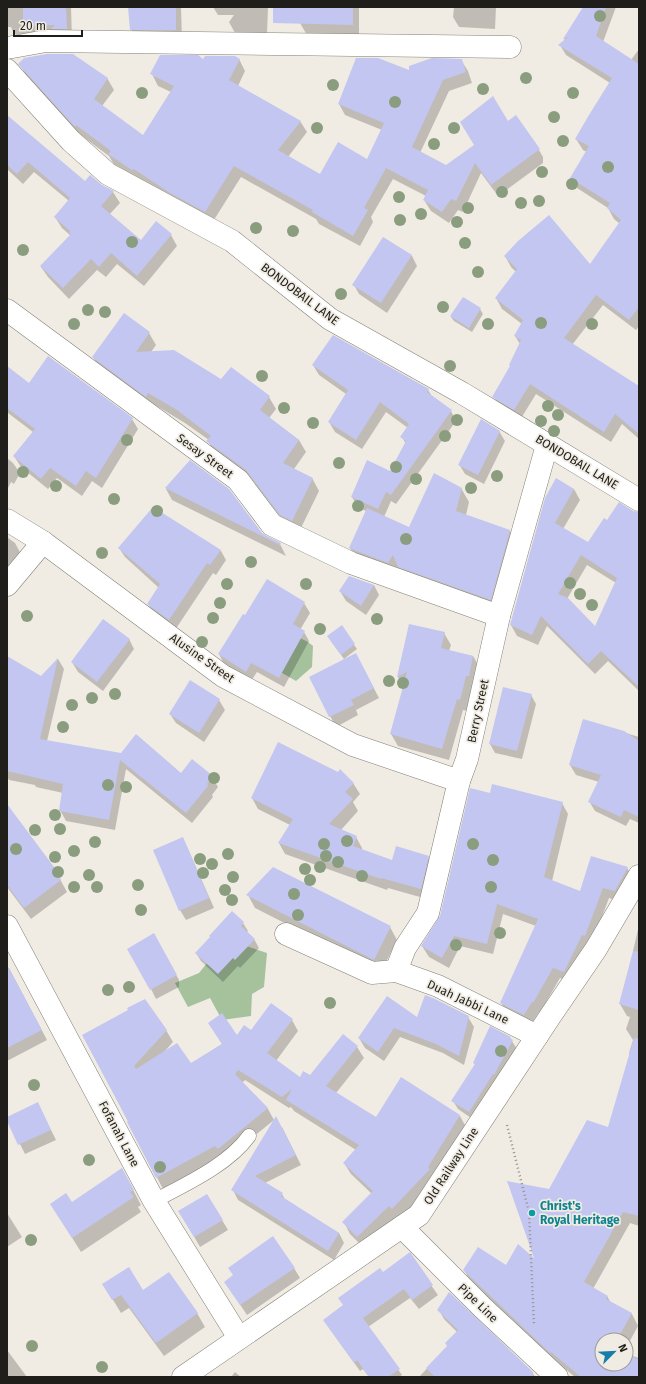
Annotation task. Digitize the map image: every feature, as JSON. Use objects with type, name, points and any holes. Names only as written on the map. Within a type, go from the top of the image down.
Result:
[{"type":"street","points":[[7,48],[46,41],[510,47]]},
{"type":"street","name":"BONDOBAIL LANE","points":[[7,70],[71,141],[108,174],[232,241],[330,319],[462,393],[639,500]]},
{"type":"street","name":"Sesay Street","points":[[7,310],[238,480],[272,525],[351,563],[499,616]]},
{"type":"street","name":"Berry Street","points":[[396,971],[405,948],[428,913],[459,780],[468,759],[499,616],[548,445]]},
{"type":"street","name":"Alusine Street","points":[[7,520],[43,542],[223,676],[353,745],[459,780]]},
{"type":"street","points":[[7,585],[43,542]]},
{"type":"street","name":"Old Railway Line","points":[[183,1377],[419,1215],[596,949],[639,876]]},
{"type":"street","name":"Fofanah Lane","points":[[7,926],[154,1201],[239,1338]]},
{"type":"street","name":"Duah Jabbi Lane","points":[[286,934],[372,973],[396,971],[438,986],[537,1036]]},
{"type":"street","name":"Pipe Line","points":[[402,1226],[483,1308],[558,1377]]},
{"type":"lane","points":[[154,1201],[202,1177],[242,1145],[249,1136]]},
{"type":"path","points":[[499,1094],[529,1212],[536,1357]]},
{"type":"green space","points":[[298,637],[313,646],[312,667],[296,681],[277,670]]},
{"type":"green space","points":[[231,941],[267,953],[264,987],[252,994],[251,1016],[222,1020],[210,998],[188,1007],[175,983],[199,973],[212,957]]},
{"type":"building","points":[[23,7],[66,7],[67,29],[51,29],[55,25],[23,26]]},
{"type":"building","points":[[128,7],[176,7],[176,30],[130,30]]},
{"type":"building","points":[[273,7],[353,7],[353,25],[273,23]]},
{"type":"building","points":[[583,7],[606,7],[596,36],[639,64],[639,307],[629,320],[596,295],[564,338],[639,386],[639,434],[615,414],[604,432],[530,384],[514,410],[492,397],[510,366],[509,365],[521,340],[514,336],[523,320],[495,298],[517,269],[504,256],[518,241],[549,215],[590,264],[621,220],[607,208],[610,203],[570,178],[589,146],[575,139],[612,78],[558,45],[568,37],[563,39]]},
{"type":"building","points":[[47,54],[73,54],[108,78],[94,99],[143,135],[174,86],[150,74],[160,55],[198,55],[203,59],[205,56],[235,56],[240,59],[229,80],[301,121],[278,150],[320,174],[338,142],[367,159],[384,123],[338,104],[356,58],[378,58],[409,70],[409,66],[432,58],[462,59],[466,72],[443,80],[412,147],[446,165],[474,145],[460,122],[493,96],[508,121],[516,115],[540,149],[491,185],[475,163],[456,201],[451,199],[442,212],[423,200],[428,190],[386,168],[364,208],[368,210],[353,236],[312,212],[313,210],[234,166],[205,212],[170,193],[134,169],[132,170],[108,154],[111,151],[76,125],[75,127],[18,64],[24,58]]},
{"type":"building","points":[[7,115],[85,181],[90,175],[102,185],[114,191],[101,206],[141,240],[156,221],[172,234],[137,276],[111,253],[99,267],[91,259],[63,288],[40,266],[71,234],[69,233],[70,231],[54,217],[70,198],[28,162],[17,174],[7,165]]},
{"type":"building","points":[[383,237],[412,255],[381,303],[352,285]]},
{"type":"building","points":[[463,297],[481,308],[469,328],[450,316]]},
{"type":"building","points":[[124,313],[150,332],[136,352],[174,350],[221,379],[231,367],[270,396],[260,410],[299,440],[283,463],[313,478],[292,521],[280,515],[246,470],[206,441],[211,436],[177,410],[148,393],[146,397],[92,357]]},
{"type":"building","points":[[333,335],[429,389],[427,392],[452,410],[391,495],[386,492],[378,509],[351,497],[367,460],[390,471],[406,441],[400,437],[409,424],[380,402],[356,440],[328,422],[348,390],[312,365]]},
{"type":"building","points":[[48,356],[133,418],[96,478],[86,471],[76,486],[50,468],[41,479],[13,456],[35,429],[7,408],[7,366],[29,383]]},
{"type":"building","points":[[481,419],[500,431],[478,475],[458,465]]},
{"type":"building","points":[[190,460],[229,489],[262,533],[281,543],[280,545],[165,488]]},
{"type":"building","points":[[434,473],[462,488],[456,511],[510,530],[491,600],[398,567],[393,555],[388,563],[349,548],[367,508],[409,527]]},
{"type":"building","points":[[556,478],[574,489],[555,523],[588,542],[604,518],[607,520],[619,502],[633,511],[639,512],[639,687],[601,651],[588,664],[541,616],[532,635],[510,625],[545,498]],"holes":[[[581,555],[617,578],[595,626],[568,598],[558,594]]]},
{"type":"building","points":[[153,507],[221,550],[210,565],[207,563],[169,620],[147,604],[160,584],[118,548]]},
{"type":"building","points":[[349,576],[374,585],[361,606],[339,591]]},
{"type":"building","points":[[267,579],[305,602],[293,624],[305,631],[279,678],[251,663],[246,672],[218,654],[243,614],[245,615]]},
{"type":"building","points":[[103,619],[130,639],[97,682],[71,662]]},
{"type":"building","points":[[409,624],[445,632],[441,648],[473,656],[469,676],[466,676],[460,700],[457,699],[442,749],[390,734],[407,672],[397,677]]},
{"type":"building","points":[[342,625],[355,644],[341,655],[327,636]]},
{"type":"building","points":[[356,653],[374,688],[351,700],[354,705],[329,717],[309,677]]},
{"type":"building","points":[[7,656],[41,676],[58,658],[40,739],[121,753],[136,734],[181,773],[192,759],[213,776],[207,784],[208,786],[186,813],[120,760],[109,820],[59,811],[63,784],[7,771]]},
{"type":"building","points":[[190,680],[220,699],[199,733],[169,714]]},
{"type":"building","points":[[503,687],[532,694],[517,751],[489,744]]},
{"type":"building","points":[[583,719],[624,731],[639,741],[639,817],[624,810],[621,817],[588,802],[601,775],[569,765]]},
{"type":"building","points":[[278,742],[338,772],[340,769],[354,783],[345,792],[353,799],[329,824],[357,836],[353,846],[392,860],[396,846],[429,856],[421,889],[381,879],[278,843],[293,819],[251,798]]},
{"type":"building","points":[[492,784],[563,802],[544,877],[580,891],[591,856],[628,867],[615,891],[603,888],[585,936],[582,935],[564,972],[553,968],[533,1003],[532,1002],[524,1015],[500,1003],[538,919],[497,904],[487,944],[454,936],[442,958],[421,946],[440,916],[470,788],[490,793]]},
{"type":"building","points":[[7,804],[57,871],[61,880],[24,908],[7,885]]},
{"type":"building","points":[[183,837],[209,898],[179,911],[153,850]]},
{"type":"building","points":[[273,867],[391,926],[374,960],[246,895]]},
{"type":"building","points":[[232,911],[244,922],[241,926],[255,939],[235,960],[233,958],[218,974],[195,953]]},
{"type":"building","points":[[154,933],[177,975],[150,990],[127,949]]},
{"type":"building","points":[[633,951],[639,952],[639,1010],[619,1004]]},
{"type":"building","points":[[7,965],[42,1030],[7,1048]]},
{"type":"building","points":[[425,995],[469,1016],[459,1056],[436,1044],[394,1028],[378,1052],[358,1038],[387,996],[417,1017]]},
{"type":"building","points":[[145,999],[167,1030],[134,1066],[136,1069],[177,1043],[191,1063],[222,1044],[208,1023],[222,1013],[237,1035],[244,1025],[251,1030],[271,1003],[293,1019],[267,1053],[300,1077],[303,1071],[310,1075],[343,1034],[358,1046],[326,1086],[376,1117],[401,1077],[460,1115],[428,1167],[430,1169],[392,1209],[389,1206],[357,1237],[342,1222],[373,1191],[343,1163],[359,1145],[286,1100],[292,1089],[282,1097],[238,1070],[235,1074],[268,1108],[218,1149],[215,1146],[156,1178],[127,1122],[128,1121],[82,1035]]},
{"type":"building","points":[[490,1026],[511,1037],[510,1038],[513,1040],[494,1075],[493,1074],[469,1112],[451,1101],[475,1064],[473,1063]]},
{"type":"building","points":[[634,1038],[639,1039],[639,1216],[623,1212],[584,1282],[608,1296],[606,1299],[632,1313],[621,1332],[594,1332],[594,1372],[634,1372],[634,1357],[639,1360],[639,1377],[581,1377],[551,1352],[550,1353],[463,1270],[478,1247],[506,1265],[518,1244],[534,1258],[507,1181],[549,1189],[587,1120],[608,1127]]},
{"type":"building","points":[[38,1102],[51,1130],[18,1145],[7,1121],[7,1117]]},
{"type":"building","points":[[276,1116],[296,1155],[255,1176],[283,1193],[281,1196],[339,1233],[328,1251],[231,1190]]},
{"type":"building","points":[[122,1168],[134,1190],[130,1192],[134,1197],[72,1238],[50,1204],[66,1193],[72,1202]]},
{"type":"building","points":[[207,1194],[223,1220],[194,1237],[178,1211]]},
{"type":"building","points":[[273,1236],[295,1268],[240,1305],[224,1282],[233,1275],[228,1268]]},
{"type":"building","points":[[410,1252],[433,1285],[412,1300],[404,1289],[363,1318],[400,1369],[388,1377],[369,1377],[357,1360],[354,1363],[323,1320],[343,1305],[338,1298],[380,1268],[383,1272]]},
{"type":"building","points":[[129,1267],[143,1290],[169,1272],[198,1313],[156,1343],[121,1295],[112,1300],[102,1284]]},
{"type":"building","points":[[449,1292],[533,1372],[532,1377],[435,1377],[426,1368],[447,1346],[445,1343],[458,1330],[437,1310]]},
{"type":"place","name":"Christ's Royal Heritage","points":[[532,1213]]}]
